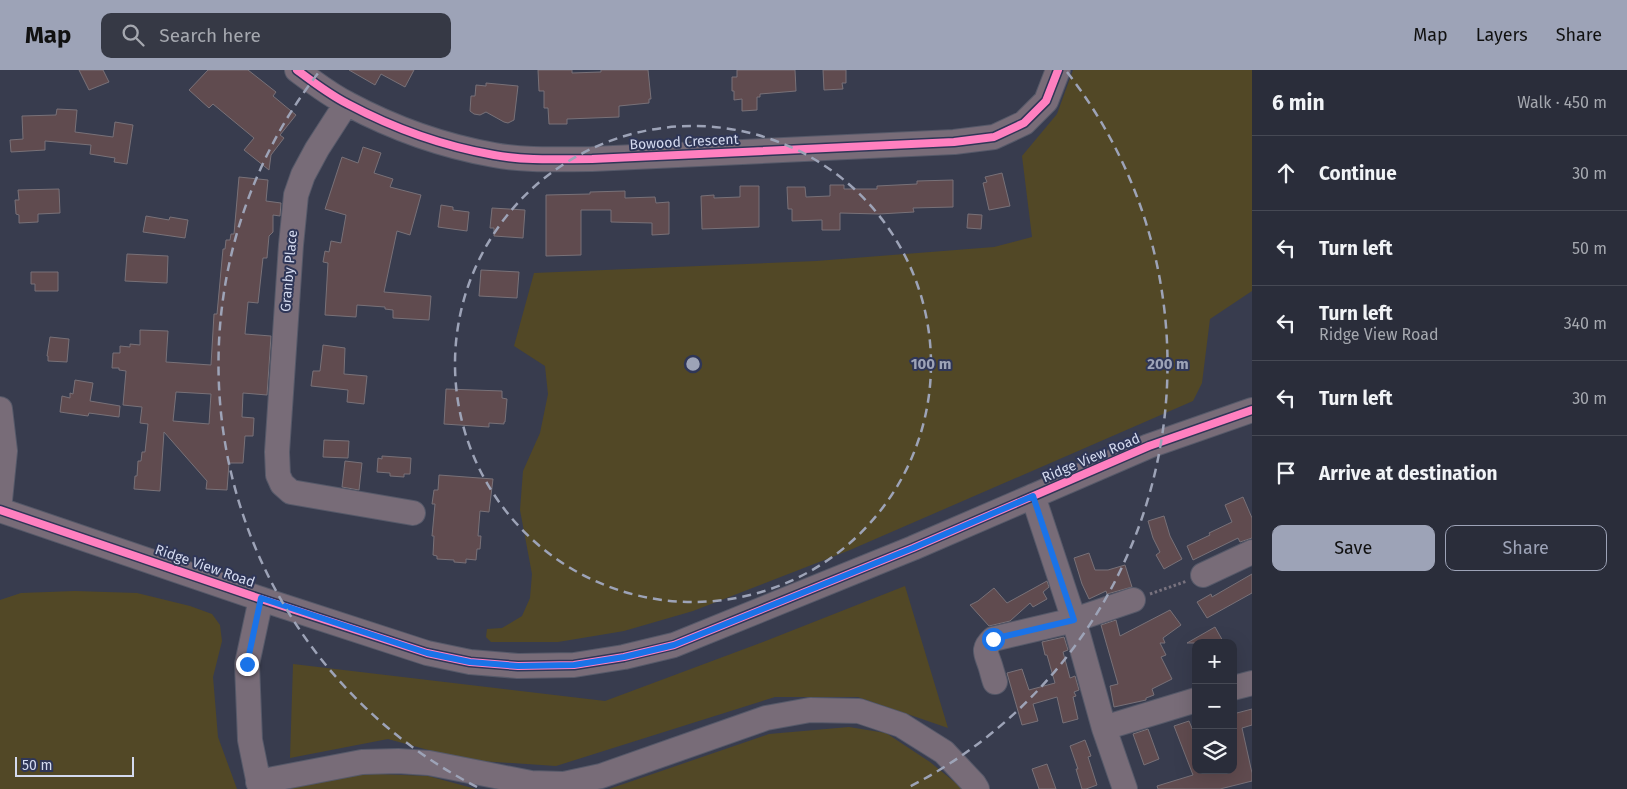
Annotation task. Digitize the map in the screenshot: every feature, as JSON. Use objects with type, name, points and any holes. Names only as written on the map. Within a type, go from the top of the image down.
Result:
[{"type":"street","name":"Bowood Crescent","points":[[297,70],[346,104],[409,132],[467,149],[495,155],[533,159],[592,159],[954,142],[994,137],[1024,122],[1046,101],[1058,70]]},
{"type":"street","name":"Granby Place","points":[[346,104],[317,149],[303,175],[296,195],[290,254],[278,475],[282,484],[291,492],[413,513]]},
{"type":"street","points":[[0,409],[5,451],[0,500]]},
{"type":"street","name":"Ridge View Road","points":[[0,510],[427,653],[470,662],[518,666],[574,665],[624,657],[674,645],[913,548],[1149,446],[1252,410]]},
{"type":"street","points":[[1033,496],[1074,620],[1104,728],[1125,789]]},
{"type":"street","points":[[1197,577],[1252,552]]},
{"type":"street","points":[[995,682],[986,651],[988,644],[993,639],[1074,620],[1141,597]]},
{"type":"street","points":[[261,598],[247,664],[250,740],[259,785],[362,762],[398,761],[429,763],[531,783],[564,784],[601,776],[766,718],[810,710],[859,711],[901,725],[944,752],[977,789]]},
{"type":"street","points":[[1237,687],[1252,682]]},
{"type":"street","points":[[1104,728],[1192,701]]},
{"type":"path","points":[[1141,597],[1197,577]]},
{"type":"shaded area","points":[[1073,70],[1252,70],[1252,291],[1210,319],[1202,383],[1193,401],[850,550],[693,611],[624,631],[558,642],[491,642],[486,637],[487,629],[502,628],[522,616],[530,598],[532,574],[520,510],[523,471],[540,433],[548,394],[545,366],[514,346],[534,273],[816,261],[994,247],[1032,237],[1022,156],[1057,114]]},
{"type":"shaded area","points":[[905,586],[948,728],[858,697],[775,697],[556,766],[465,760],[388,739],[290,758],[293,664],[605,701]]},
{"type":"shaded area","points":[[75,591],[137,593],[190,606],[212,614],[220,625],[222,641],[213,677],[218,737],[237,789],[0,789],[0,600],[21,593]]},
{"type":"shaded area","points":[[849,727],[886,733],[930,762],[963,789],[609,789],[769,734]]},
{"type":"shaded area","points":[[376,774],[428,776],[476,789],[281,789],[320,777]]},
{"type":"building","points":[[79,70],[103,70],[109,82],[89,90]]},
{"type":"building","points":[[208,70],[248,70],[276,92],[273,96],[296,115],[280,135],[284,138],[271,155],[269,170],[244,150],[254,138],[213,104],[209,108],[189,90]]},
{"type":"building","points":[[349,70],[414,70],[405,87],[381,74],[375,85]]},
{"type":"building","points":[[538,70],[572,70],[572,73],[601,72],[601,70],[648,70],[651,99],[649,99],[649,103],[619,106],[619,117],[567,119],[567,124],[549,124],[548,108],[544,108],[544,91],[539,91]]},
{"type":"building","points":[[737,70],[795,70],[796,91],[760,94],[760,97],[757,97],[757,110],[742,111],[742,99],[734,100],[734,91],[732,91],[732,77],[737,77]]},
{"type":"building","points":[[823,70],[846,70],[846,83],[842,83],[843,89],[824,90]]},
{"type":"building","points":[[486,83],[518,86],[514,120],[508,123],[486,112],[480,115],[470,111],[471,96],[475,96],[476,85],[486,86]]},
{"type":"building","points":[[57,109],[77,110],[75,132],[113,137],[115,122],[133,125],[127,164],[114,162],[115,158],[90,154],[91,145],[45,141],[45,150],[11,152],[10,140],[23,139],[22,116],[56,115]]},
{"type":"building","points":[[363,147],[381,153],[374,173],[393,179],[390,187],[421,195],[410,235],[397,231],[384,292],[431,296],[429,320],[393,318],[393,310],[385,309],[385,307],[357,305],[356,317],[325,315],[328,263],[323,262],[325,251],[329,252],[331,241],[341,243],[346,215],[325,209],[342,157],[358,163]]},
{"type":"building","points":[[1002,173],[1010,206],[989,210],[983,183],[987,182],[985,177]]},
{"type":"building","points":[[239,177],[268,180],[266,201],[281,203],[280,216],[273,215],[273,232],[269,236],[267,258],[263,258],[258,303],[248,302],[245,334],[271,336],[267,395],[243,393],[242,417],[254,418],[253,436],[245,436],[243,463],[229,463],[227,490],[206,489],[207,481],[164,432],[160,491],[134,489],[138,461],[141,461],[142,452],[145,452],[148,424],[140,423],[142,407],[123,405],[126,371],[112,368],[113,353],[120,353],[120,346],[140,345],[140,330],[168,331],[166,362],[211,365],[214,314],[217,314],[223,249],[225,249],[226,240],[230,240],[231,234],[234,234]],"holes":[[[176,392],[211,394],[209,424],[173,421]]]},
{"type":"building","points":[[953,180],[953,207],[913,208],[914,212],[879,214],[840,213],[840,230],[822,230],[822,220],[792,221],[792,209],[788,209],[787,187],[805,187],[806,197],[830,196],[830,185],[844,185],[844,189],[877,189],[877,186],[917,184],[917,181]]},
{"type":"building","points":[[740,186],[759,186],[759,227],[702,229],[701,196],[714,195],[714,198],[740,197]]},
{"type":"building","points":[[59,189],[60,213],[38,214],[38,222],[19,223],[15,200],[19,200],[18,190]]},
{"type":"building","points":[[625,191],[625,198],[655,197],[656,203],[669,202],[669,234],[652,235],[652,223],[611,222],[611,210],[581,210],[581,255],[546,256],[546,195]]},
{"type":"building","points":[[441,205],[453,207],[453,210],[469,212],[467,231],[438,227]]},
{"type":"building","points":[[492,208],[525,210],[523,238],[494,236],[494,228],[490,228]]},
{"type":"building","points":[[968,214],[982,215],[981,229],[967,228]]},
{"type":"building","points":[[146,216],[169,220],[170,217],[188,220],[185,238],[143,232]]},
{"type":"building","points":[[127,254],[168,256],[167,283],[125,281]]},
{"type":"building","points":[[481,270],[519,272],[517,298],[479,296]]},
{"type":"building","points":[[31,272],[58,272],[58,291],[35,291],[35,284],[31,284]]},
{"type":"building","points":[[50,337],[69,339],[67,362],[48,361]]},
{"type":"building","points":[[323,345],[345,348],[344,374],[367,376],[364,404],[347,402],[348,390],[311,386],[313,371],[320,371]]},
{"type":"building","points":[[75,380],[93,383],[90,401],[120,406],[119,417],[89,413],[88,416],[60,412],[62,396],[70,398],[70,393],[73,394]]},
{"type":"building","points":[[446,389],[502,391],[502,398],[507,399],[504,424],[489,423],[489,427],[444,424]]},
{"type":"building","points":[[324,440],[349,441],[348,458],[323,457]]},
{"type":"building","points":[[382,456],[411,458],[410,474],[404,474],[404,477],[390,476],[390,473],[377,472],[378,458],[382,459]]},
{"type":"building","points":[[345,461],[362,463],[359,490],[342,487]]},
{"type":"building","points":[[439,475],[493,479],[489,512],[480,511],[478,536],[481,536],[480,549],[477,549],[476,560],[466,559],[466,563],[454,562],[454,560],[437,559],[437,556],[433,555],[434,536],[432,536],[435,504],[432,504],[434,490],[438,490]]},
{"type":"building","points":[[1243,497],[1252,518],[1252,538],[1240,542],[1238,538],[1193,560],[1187,546],[1232,522],[1225,505]]},
{"type":"building","points":[[1164,516],[1170,536],[1182,559],[1164,569],[1156,555],[1160,552],[1148,521]]},
{"type":"building","points":[[1089,553],[1095,570],[1108,570],[1125,565],[1132,587],[1107,594],[1106,591],[1089,599],[1074,558]]},
{"type":"building","points":[[1252,574],[1252,593],[1207,618],[1197,602],[1211,594],[1212,597]]},
{"type":"building","points":[[1047,581],[1049,587],[1043,592],[1047,599],[1033,607],[1030,603],[1010,621],[989,626],[970,605],[994,588],[1007,603]]},
{"type":"building","points":[[1170,610],[1181,625],[1163,638],[1165,643],[1160,643],[1166,655],[1161,657],[1172,679],[1152,689],[1154,695],[1146,698],[1146,700],[1114,707],[1110,686],[1118,684],[1101,625],[1116,620],[1120,636]]},
{"type":"building","points":[[1215,627],[1222,639],[1194,639]]},
{"type":"building","points":[[1064,637],[1068,650],[1063,652],[1070,678],[1075,676],[1079,690],[1074,692],[1076,696],[1073,697],[1078,719],[1063,723],[1057,697],[1033,704],[1038,721],[1022,725],[1007,673],[1022,669],[1029,690],[1055,683],[1042,642]]},
{"type":"building","points":[[1252,709],[1252,725],[1242,728],[1252,781],[1220,789],[1158,789],[1157,786],[1193,774],[1237,774],[1237,713]]},
{"type":"building","points":[[1189,721],[1192,728],[1192,772],[1174,726]]},
{"type":"building","points":[[1148,729],[1159,759],[1144,765],[1133,734]]},
{"type":"building","points":[[1085,740],[1091,756],[1088,757],[1097,785],[1082,789],[1076,769],[1078,769],[1070,746]]},
{"type":"building","points":[[1047,764],[1056,789],[1039,789],[1032,769]]},
{"type":"cycle path","points":[[297,70],[322,88],[365,113],[419,135],[456,147],[494,155],[555,159],[592,159],[954,142],[994,137],[1024,123],[1046,101],[1058,70]]},
{"type":"cycle path","points":[[0,510],[261,599],[427,653],[470,662],[518,666],[574,665],[624,657],[674,645],[913,548],[1149,446],[1252,410]]},
{"type":"route","points":[[247,664],[261,598],[427,653],[470,662],[518,666],[574,665],[624,657],[674,645],[725,625],[804,591],[913,548],[1033,496],[1074,620],[993,639]]}]
